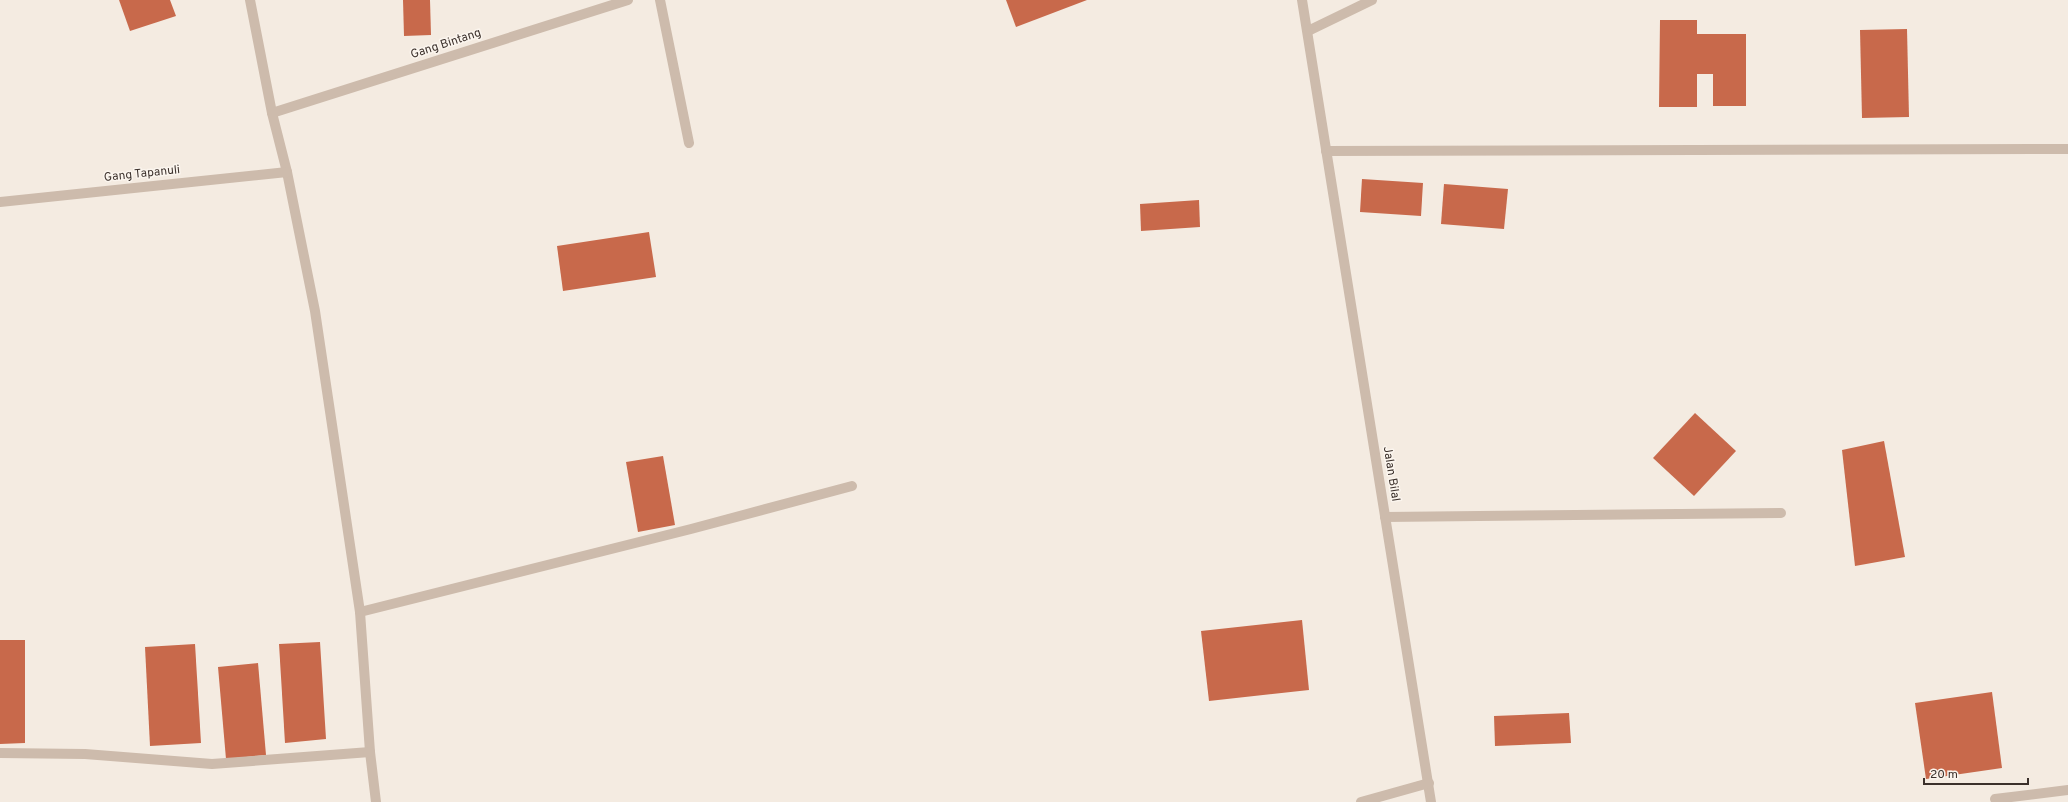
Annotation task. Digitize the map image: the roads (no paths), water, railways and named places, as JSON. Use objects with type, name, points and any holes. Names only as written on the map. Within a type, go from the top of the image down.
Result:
[{"type":"street","points":[[250,0],[272,113],[287,172],[315,311],[360,612],[370,752],[376,802]]},
{"type":"street","name":"Gang Bintang","points":[[272,113],[628,0]]},
{"type":"street","points":[[660,0],[689,144]]},
{"type":"street","name":"Jalan Bilal","points":[[1302,0],[1431,802]]},
{"type":"street","points":[[1308,31],[1372,0]]},
{"type":"street","points":[[1326,151],[2068,149]]},
{"type":"street","name":"Gang Tapanuli","points":[[0,202],[287,172]]},
{"type":"street","points":[[360,612],[691,529],[852,486]]},
{"type":"street","points":[[1385,517],[1781,513]]},
{"type":"street","points":[[0,753],[85,754],[212,764],[370,752]]},
{"type":"street","points":[[1361,802],[1429,783]]},
{"type":"street","points":[[1995,799],[2068,790]]}]
